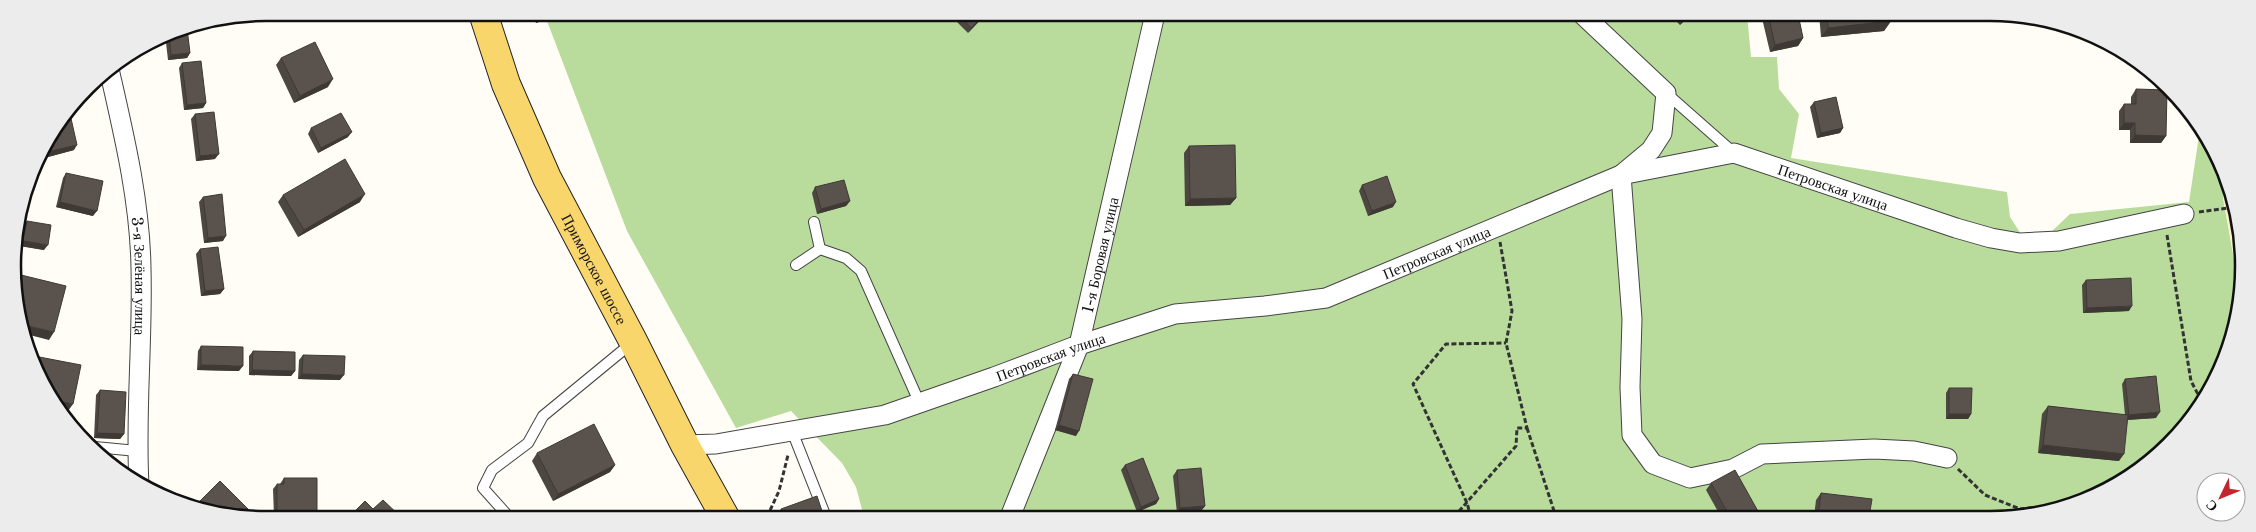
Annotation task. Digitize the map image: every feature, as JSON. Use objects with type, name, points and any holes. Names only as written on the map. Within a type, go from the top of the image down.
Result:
[{"type":"main road","name":"Приморское шоссе","points":[[486,21],[506,84],[546,178],[633,341],[685,445],[723,511]]},
{"type":"street","name":"1-я Боровая улица","points":[[1012,511],[1079,345],[1153,21]]},
{"type":"street","points":[[1589,21],[1666,93],[1662,133],[1651,150],[1621,175],[1632,319],[1630,387],[1632,435],[1653,464],[1690,478],[1733,469],[1762,454],[1874,449],[1914,451],[1947,458]]},
{"type":"street","name":"3-я Зелёная улица","points":[[111,77],[127,146],[141,268],[137,451],[138,475]]},
{"type":"street","name":"Петровская улица","points":[[685,445],[716,444],[885,415],[920,404],[1079,345],[1175,314],[1265,306],[1326,298],[1621,175],[1734,153],[1956,228],[2020,243],[2059,241],[2184,214]]},
{"type":"lane","points":[[1666,93],[1734,153]]},
{"type":"lane","points":[[814,222],[820,249]]},
{"type":"lane","points":[[796,265],[820,249]]},
{"type":"lane","points":[[820,249],[846,258],[861,271],[920,404]]},
{"type":"lane","points":[[504,511],[483,488],[492,470],[528,444],[543,416],[633,341]]},
{"type":"lane","points":[[792,431],[798,452],[824,511]]},
{"type":"lane","points":[[103,448],[137,451]]},
{"type":"path","points":[[2184,214],[2227,208]]},
{"type":"path","points":[[2165,218],[2191,381],[2199,394]]},
{"type":"path","points":[[1497,227],[1512,311],[1506,343],[1527,428],[1554,511]]},
{"type":"path","points":[[1469,511],[1413,384],[1446,344],[1506,343]]},
{"type":"path","points":[[1459,511],[1516,446],[1518,428],[1527,428]]},
{"type":"path","points":[[770,511],[779,491],[789,452],[798,452]]},
{"type":"path","points":[[1947,458],[1984,495],[2020,509],[2024,509]]},
{"type":"green space","points":[[547,21],[1748,21],[1751,57],[1777,57],[1779,89],[1799,114],[1791,158],[2007,192],[2010,217],[2021,234],[2049,234],[2070,214],[2189,202],[2199,138],[2210,158],[2222,187],[2235,266],[2233,298],[2222,345],[2210,374],[2194,402],[2174,427],[2139,460],[2098,486],[2069,498],[2022,509],[1990,511],[862,511],[856,487],[842,463],[791,411],[736,428],[627,231]]},
{"type":"sand","points":[[2224,194],[2233,234],[2235,260]]},
{"type":"building","points":[[964,21],[978,21],[971,28]]},
{"type":"building","points":[[1770,21],[1799,21],[1803,38],[1775,45]]},
{"type":"building","points":[[1828,21],[1891,21],[1828,28]]},
{"type":"building","points":[[188,34],[190,53],[171,55],[170,41]]},
{"type":"building","points":[[315,42],[333,79],[300,96],[281,58]]},
{"type":"building","points":[[201,61],[206,103],[187,105],[182,63]]},
{"type":"building","points":[[2136,89],[2159,90],[2163,93],[2167,97],[2166,136],[2135,135],[2135,123],[2124,123],[2124,104],[2136,104]]},
{"type":"building","points":[[1836,97],[1843,128],[1821,133],[1814,102]]},
{"type":"building","points":[[214,112],[219,154],[200,156],[195,114]]},
{"type":"building","points":[[341,113],[352,132],[321,148],[311,128]]},
{"type":"building","points":[[71,118],[77,145],[51,151],[62,130]]},
{"type":"building","points":[[1235,145],[1236,198],[1190,199],[1189,146]]},
{"type":"building","points":[[345,159],[365,194],[304,230],[283,195]]},
{"type":"building","points":[[66,173],[103,181],[97,211],[60,202]]},
{"type":"building","points":[[1387,176],[1396,202],[1372,211],[1362,185]]},
{"type":"building","points":[[844,180],[850,201],[821,209],[815,187]]},
{"type":"building","points":[[222,194],[226,236],[208,238],[203,197]]},
{"type":"building","points":[[27,221],[51,225],[48,245],[23,241]]},
{"type":"building","points":[[218,247],[224,289],[205,291],[200,249]]},
{"type":"building","points":[[22,275],[66,286],[54,332],[29,326],[23,298]]},
{"type":"building","points":[[2131,278],[2132,306],[2087,308],[2086,280]]},
{"type":"building","points":[[201,346],[243,347],[243,366],[201,365]]},
{"type":"building","points":[[253,351],[295,352],[295,371],[252,370]]},
{"type":"building","points":[[303,355],[345,356],[344,375],[302,374]]},
{"type":"building","points":[[39,357],[81,365],[73,404],[62,401]]},
{"type":"building","points":[[1073,374],[1093,379],[1079,431],[1059,425]]},
{"type":"building","points":[[2156,376],[2160,412],[2129,415],[2125,379]]},
{"type":"building","points":[[1949,388],[1972,388],[1971,414],[1949,414]]},
{"type":"building","points":[[100,390],[126,392],[124,434],[97,433]]},
{"type":"building","points":[[2048,406],[2128,415],[2124,454],[2043,445]]},
{"type":"building","points":[[594,424],[615,465],[558,494],[537,453]]},
{"type":"building","points":[[1143,458],[1159,499],[1141,507],[1125,465]]},
{"type":"building","points":[[1201,468],[1205,506],[1180,508],[1177,470]]},
{"type":"building","points":[[1735,470],[1758,511],[1727,511],[1711,483]]},
{"type":"building","points":[[284,478],[317,478],[317,511],[277,511],[277,484],[284,484]]},
{"type":"building","points":[[220,481],[249,510],[234,509],[200,501]]},
{"type":"building","points":[[1821,493],[1872,499],[1870,511],[1819,511]]},
{"type":"building","points":[[817,496],[822,511],[782,511],[781,509]]},
{"type":"building","points":[[383,500],[395,511],[355,511],[365,501],[373,509]]}]
